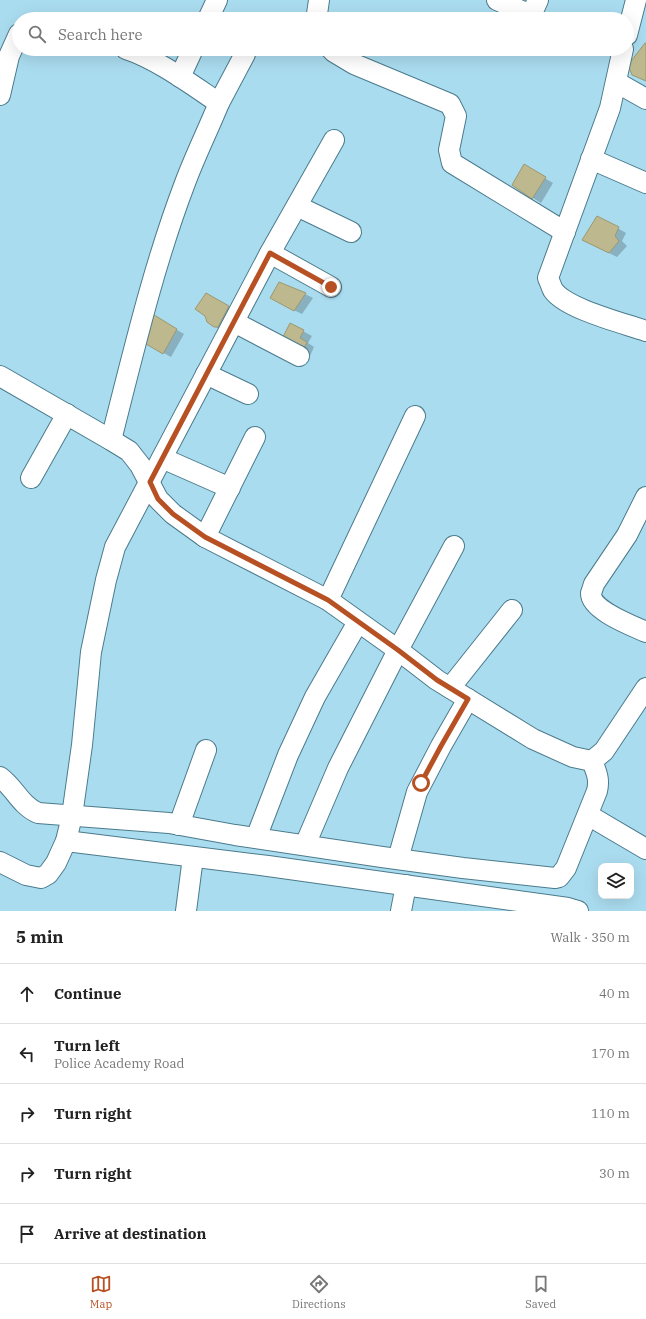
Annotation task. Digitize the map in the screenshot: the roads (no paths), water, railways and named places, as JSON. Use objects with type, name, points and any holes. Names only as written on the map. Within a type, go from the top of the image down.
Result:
[{"type":"street","points":[[211,12],[217,0]]},
{"type":"street","points":[[317,12],[319,0]]},
{"type":"street","points":[[497,0],[524,12]]},
{"type":"street","points":[[530,12],[533,11],[538,0]]},
{"type":"street","points":[[633,12],[636,0]]},
{"type":"street","points":[[0,95],[9,56],[12,49]]},
{"type":"street","points":[[142,56],[180,77],[219,103]]},
{"type":"street","points":[[180,77],[190,56]]},
{"type":"street","points":[[111,440],[135,345],[158,264],[185,183],[219,103],[244,56]]},
{"type":"street","points":[[341,56],[354,64],[450,104],[456,116],[449,150],[452,164],[566,232]]},
{"type":"street","points":[[622,56],[610,108],[548,278],[553,290],[566,300],[582,309],[646,331]]},
{"type":"street","points":[[616,82],[646,99]]},
{"type":"street","points":[[0,862],[26,875],[41,878],[48,874],[56,863],[69,829],[82,745],[91,652],[106,580],[115,547],[270,253],[334,140]]},
{"type":"street","points":[[591,159],[646,183]]},
{"type":"street","points":[[297,206],[351,232]]},
{"type":"street","points":[[270,253],[331,287]]},
{"type":"street","points":[[234,322],[298,356]]},
{"type":"street","points":[[206,374],[248,394]]},
{"type":"street","points":[[0,376],[129,451],[140,465],[158,499],[173,514],[205,537],[328,600],[437,680],[533,739],[574,757],[592,761]]},
{"type":"street","points":[[31,478],[67,414]]},
{"type":"street","points":[[328,600],[415,416]]},
{"type":"street","points":[[205,537],[255,437]]},
{"type":"street","points":[[162,458],[230,488]]},
{"type":"street","points":[[646,497],[626,535],[594,584],[591,594],[592,599],[603,611],[646,632]]},
{"type":"street","points":[[305,846],[338,768],[398,650],[454,546]]},
{"type":"street","points":[[450,688],[512,610]]},
{"type":"street","points":[[256,838],[288,756],[315,697],[358,622]]},
{"type":"street","points":[[592,761],[604,751],[646,688]]},
{"type":"street","points":[[398,859],[417,792],[468,699]]},
{"type":"street","points":[[179,825],[206,750]]},
{"type":"street","points":[[69,829],[179,825],[305,846],[555,878],[560,877],[566,868],[599,785],[598,776],[592,761]]},
{"type":"street","points":[[0,777],[31,810],[38,812],[69,829],[193,857],[406,885],[568,908],[578,911]]},
{"type":"street","points":[[588,815],[646,849]]},
{"type":"street","points":[[186,911],[193,857]]},
{"type":"street","points":[[401,911],[406,885]]}]
